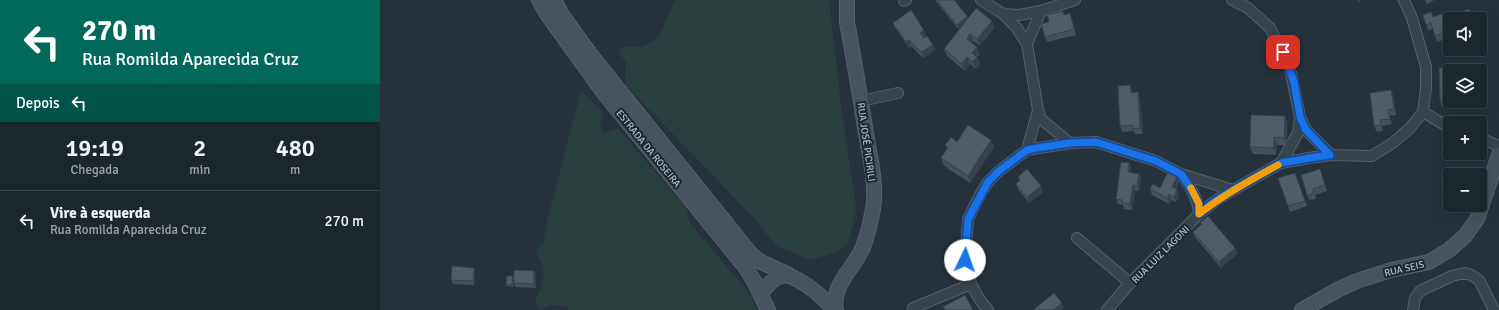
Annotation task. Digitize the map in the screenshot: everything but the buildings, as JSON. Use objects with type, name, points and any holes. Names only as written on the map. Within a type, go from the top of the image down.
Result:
[{"type":"street","name":"ESTRADA DA ROSEIRA","points":[[539,0],[547,14],[604,93],[735,254],[754,281],[768,310]]},
{"type":"street","name":"ESTRADA DA ROSEIRA","points":[[554,0],[590,54],[750,253],[759,261],[813,288],[836,310]]},
{"type":"street","name":"RUA JOSÉ PICIRILI","points":[[843,277],[850,269],[863,247],[873,208],[873,178],[847,22],[847,0]]},
{"type":"street","points":[[981,0],[1003,14],[1017,28],[1027,44],[1038,110],[1042,119],[1070,143]]},
{"type":"street","points":[[1003,14],[1019,15],[1041,11],[1075,0]]},
{"type":"street","points":[[1232,0],[1248,8],[1270,28],[1283,52],[1291,73],[1296,91],[1300,117],[1298,133],[1281,163]]},
{"type":"street","points":[[1281,163],[1330,155],[1372,156],[1394,142],[1410,128],[1423,112],[1426,88],[1426,66],[1412,18],[1404,0]]},
{"type":"street","points":[[1027,44],[1041,11]]},
{"type":"street","points":[[861,101],[898,93]]},
{"type":"street","points":[[1027,150],[1038,110]]},
{"type":"street","points":[[1423,112],[1443,124]]},
{"type":"street","points":[[1300,117],[1306,130],[1330,155]]},
{"type":"street","points":[[1487,141],[1499,146]]},
{"type":"street","points":[[988,310],[980,300],[971,284],[965,260],[968,219],[988,182],[999,171],[1027,150],[1070,143],[1096,142],[1156,161],[1181,174],[1233,190]]},
{"type":"street","name":"RUA SEIS","points":[[1302,310],[1339,289],[1357,281],[1391,270],[1429,262],[1449,250],[1465,236],[1477,219],[1499,155]]},
{"type":"street","name":"RUA LUIZ LAGONI","points":[[1107,310],[1130,283],[1199,214],[1215,201],[1281,163]]},
{"type":"street","points":[[1181,174],[1199,204],[1199,214]]},
{"type":"street","points":[[1077,238],[1130,283]]},
{"type":"street","points":[[1414,310],[1415,298],[1420,291],[1452,276],[1465,273],[1471,274],[1479,280],[1494,310]]},
{"type":"street","points":[[761,294],[767,285],[774,280],[789,275]]},
{"type":"street","points":[[813,288],[829,286],[843,277]]},
{"type":"street","points":[[836,310],[836,296],[843,277]]},
{"type":"street","points":[[913,308],[971,284]]},
{"type":"green space","points":[[675,0],[829,0],[842,113],[856,206],[854,222],[847,245],[833,253],[810,260],[776,246],[755,219],[625,85],[626,63],[618,50],[627,46],[641,47],[659,37]]},
{"type":"green space","points":[[581,91],[604,113],[600,124],[603,134],[618,128],[685,206],[690,223],[749,293],[758,310],[568,310],[567,307],[551,305],[539,310],[535,302],[543,282],[543,272],[536,251],[544,242],[546,225]]},
{"type":"slow traffic","points":[[1191,188],[1199,204],[1199,214],[1215,201],[1278,165]]},
{"type":"route","points":[[965,260],[968,219],[980,195],[988,182],[999,171],[1027,150],[1070,143],[1096,142],[1156,161],[1181,174],[1199,204],[1199,214],[1215,201],[1281,163],[1330,155],[1306,130],[1300,117],[1294,82],[1283,52]]}]
